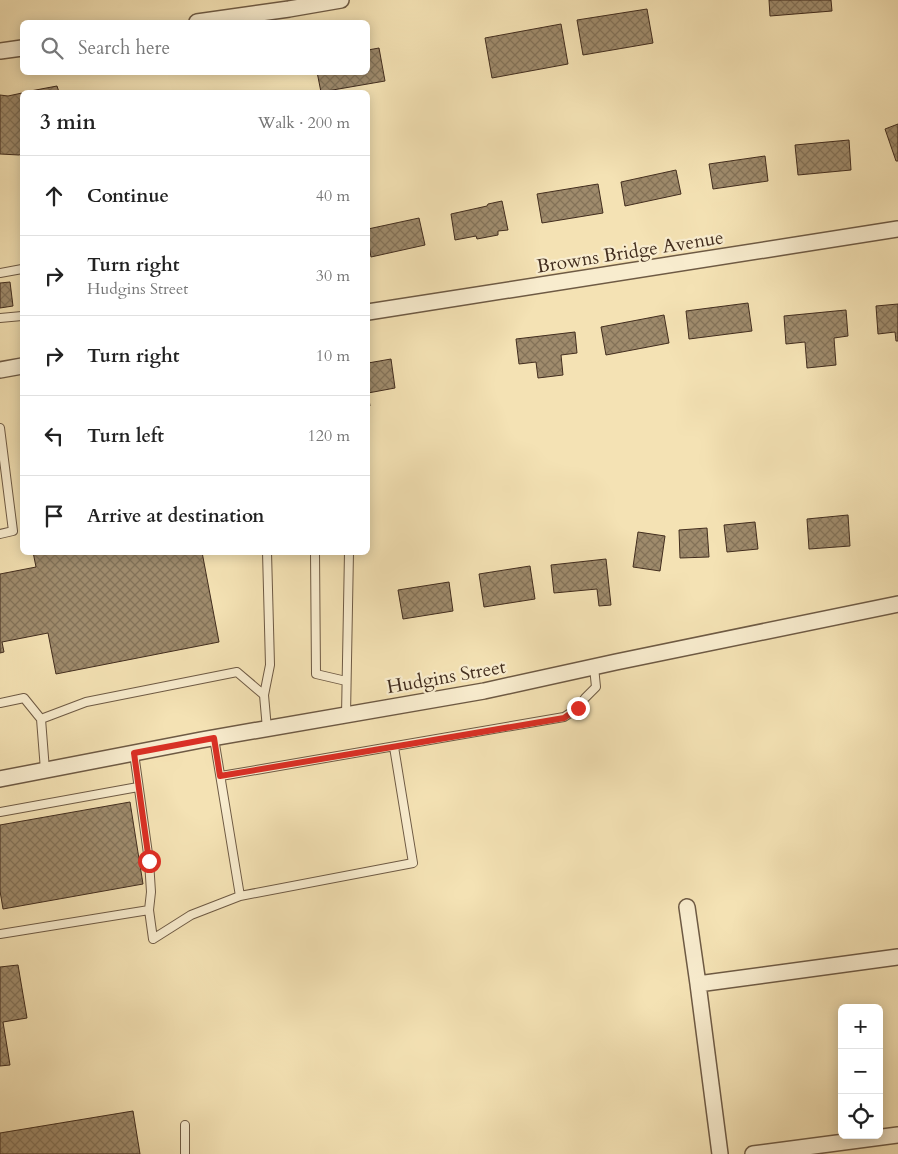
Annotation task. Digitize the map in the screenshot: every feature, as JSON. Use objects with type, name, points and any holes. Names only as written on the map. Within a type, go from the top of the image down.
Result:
[{"type":"street","points":[[210,20],[341,0]]},
{"type":"street","points":[[0,51],[20,48]]},
{"type":"street","name":"Browns Bridge Avenue","points":[[370,312],[898,229]]},
{"type":"street","points":[[0,370],[20,366]]},
{"type":"street","name":"Hudgins Street","points":[[0,779],[267,728],[484,691],[594,666],[898,604]]},
{"type":"street","points":[[687,907],[720,1154]]},
{"type":"street","points":[[698,984],[898,957]]},
{"type":"street","points":[[753,1154],[898,1135]]},
{"type":"lane","points":[[0,273],[20,269]]},
{"type":"lane","points":[[0,318],[20,316]]},
{"type":"lane","points":[[0,428],[13,531],[0,534]]},
{"type":"lane","points":[[267,555],[270,665],[264,695],[267,728]]},
{"type":"lane","points":[[315,555],[316,674],[346,681]]},
{"type":"lane","points":[[346,715],[349,555]]},
{"type":"lane","points":[[220,776],[564,718],[578,708],[596,687],[594,666]]},
{"type":"lane","points":[[40,719],[86,702],[237,672],[264,695]]},
{"type":"lane","points":[[0,703],[24,698],[40,719],[45,770]]},
{"type":"lane","points":[[214,738],[240,896]]},
{"type":"lane","points":[[134,753],[149,861],[151,892],[149,910],[153,939],[191,915],[240,896],[413,863],[394,747]]},
{"type":"lane","points":[[0,812],[138,787]]},
{"type":"lane","points":[[0,934],[149,910]]},
{"type":"lane","points":[[185,1125],[185,1154]]},
{"type":"building","points":[[769,0],[831,0],[832,11],[770,16]]},
{"type":"building","points":[[647,9],[653,43],[583,55],[577,20]]},
{"type":"building","points":[[561,24],[568,64],[492,78],[485,38]]},
{"type":"building","points":[[379,48],[385,81],[333,90],[321,90],[318,75],[370,75],[370,50]]},
{"type":"building","points":[[57,86],[58,90],[36,90]]},
{"type":"building","points":[[20,93],[19,155],[0,154],[0,95],[8,96]]},
{"type":"building","points":[[898,124],[898,161],[896,161],[885,129]]},
{"type":"building","points":[[849,140],[851,170],[798,175],[795,145]]},
{"type":"building","points":[[765,156],[768,181],[713,189],[709,164]]},
{"type":"building","points":[[676,170],[681,194],[625,206],[621,182]]},
{"type":"building","points":[[598,184],[603,213],[542,223],[537,194]]},
{"type":"building","points":[[502,201],[508,230],[498,231],[498,235],[477,239],[476,236],[455,240],[451,214]]},
{"type":"building","points":[[419,218],[425,245],[371,257],[370,229]]},
{"type":"building","points":[[10,282],[13,306],[0,308],[0,283]]},
{"type":"building","points":[[748,303],[752,331],[689,339],[686,311]]},
{"type":"building","points":[[898,304],[898,341],[896,341],[895,332],[878,334],[876,306]]},
{"type":"building","points":[[846,310],[848,336],[834,338],[836,365],[807,368],[805,342],[786,344],[784,316]]},
{"type":"building","points":[[664,315],[669,343],[606,355],[601,327]]},
{"type":"building","points":[[575,332],[577,353],[561,355],[563,375],[538,378],[536,362],[519,364],[516,339]]},
{"type":"building","points":[[391,359],[395,388],[370,393],[370,363]]},
{"type":"building","points":[[848,515],[850,546],[809,549],[807,519]]},
{"type":"building","points":[[755,522],[758,549],[727,552],[724,525]]},
{"type":"building","points":[[707,528],[709,557],[680,558],[679,530]]},
{"type":"building","points":[[638,532],[665,536],[660,571],[633,567]]},
{"type":"building","points":[[34,555],[203,555],[219,642],[56,674],[48,633],[2,642],[4,652],[0,653],[0,574],[36,567]]},
{"type":"building","points":[[606,559],[611,605],[599,606],[597,589],[554,593],[551,565]]},
{"type":"building","points":[[530,566],[535,599],[484,607],[479,574]]},
{"type":"building","points":[[449,582],[453,611],[403,619],[398,590]]},
{"type":"building","points":[[130,802],[143,884],[3,909],[0,891],[0,825]]},
{"type":"building","points":[[18,965],[27,1018],[3,1022],[10,1065],[0,1066],[0,967]]},
{"type":"building","points":[[133,1111],[140,1154],[0,1154],[0,1133]]},
{"type":"route","points":[[149,861],[134,753],[214,738],[220,776],[564,718],[578,708]]}]
